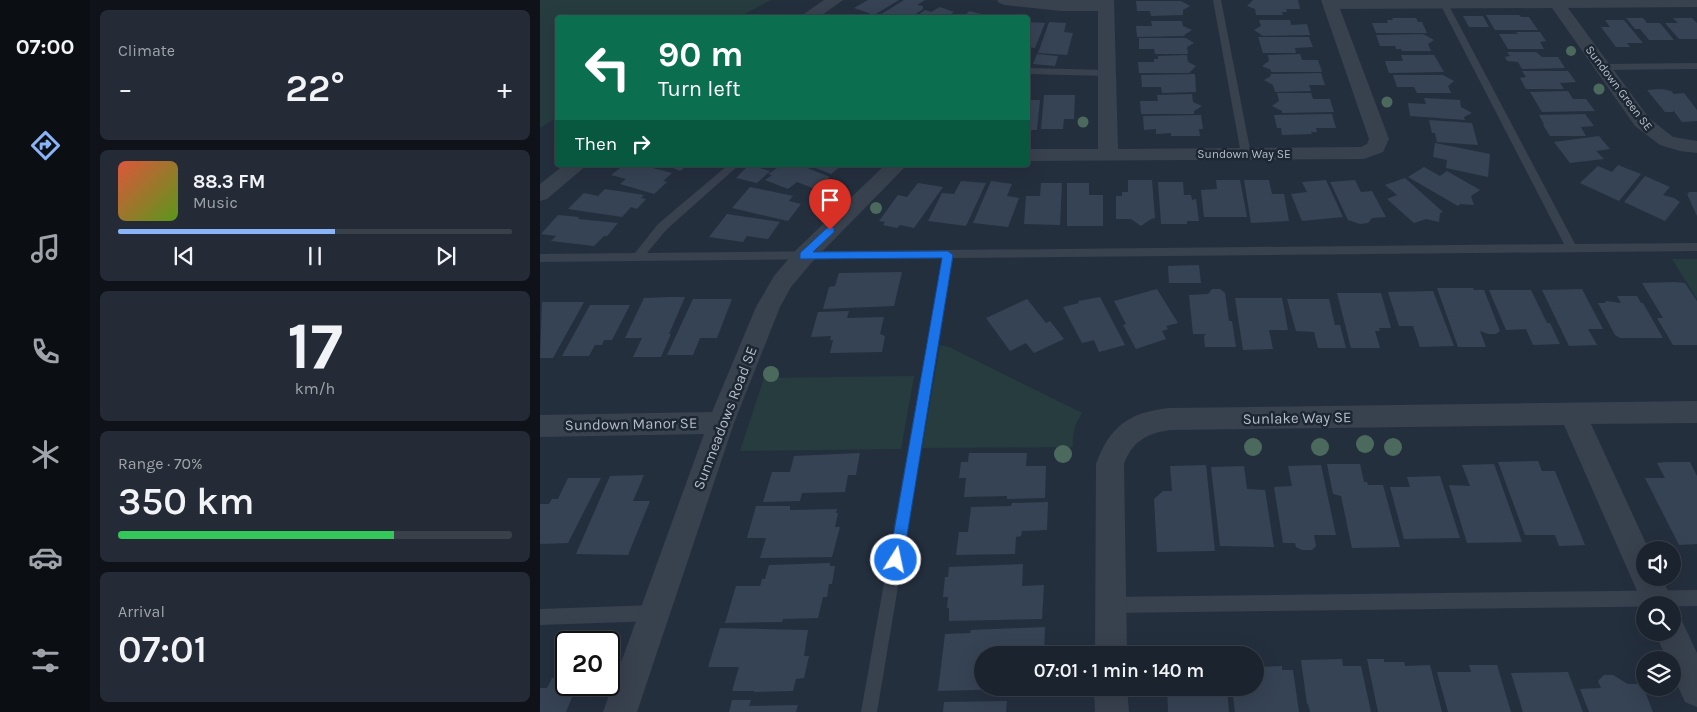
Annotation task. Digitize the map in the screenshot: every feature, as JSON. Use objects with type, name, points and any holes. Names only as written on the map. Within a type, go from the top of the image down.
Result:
[{"type":"street","points":[[814,15],[835,0]]},
{"type":"street","points":[[1005,0],[1061,6],[1106,3],[1108,155],[1030,155]]},
{"type":"street","points":[[1330,2],[1697,2]]},
{"type":"street","name":"Sundown Way SE","points":[[1108,155],[1364,153],[1372,151],[1379,144],[1379,139],[1330,2]]},
{"type":"street","name":"Sundown Green SE","points":[[1557,3],[1642,122],[1656,137],[1668,144],[1697,147]]},
{"type":"street","points":[[540,194],[574,167]]},
{"type":"street","name":"Sunmeadows Road SE","points":[[620,712],[721,423],[768,307],[782,282],[804,256],[895,167]]},
{"type":"street","name":"Sunlake Way SE","points":[[1111,646],[1110,464],[1114,450],[1120,441],[1131,430],[1145,424],[1170,419],[1697,412]]},
{"type":"street","points":[[1573,414],[1651,589]]},
{"type":"street","name":"Sundown Manor SE","points":[[540,426],[721,423]]},
{"type":"street","points":[[1675,641],[1697,690]]},
{"type":"street","points":[[1111,696],[1112,712]]},
{"type":"lane","points":[[1217,0],[1246,154]]},
{"type":"lane","points":[[1442,1],[1571,248]]},
{"type":"lane","points":[[1602,67],[1697,66]]},
{"type":"lane","points":[[1030,71],[1107,73]]},
{"type":"lane","points":[[638,257],[662,228],[732,167]]},
{"type":"lane","points":[[540,258],[1697,247]]},
{"type":"lane","points":[[870,712],[948,255]]},
{"type":"lane","points":[[1110,605],[1651,589],[1697,598]]},
{"type":"lane","points":[[540,617],[656,613]]},
{"type":"green space","points":[[540,0],[771,0],[743,15],[555,15],[555,118],[540,128]]},
{"type":"green space","points":[[1672,259],[1697,259],[1697,299]]},
{"type":"green space","points":[[940,345],[949,347],[1082,413],[1074,429],[1073,447],[922,448]]},
{"type":"green space","points":[[914,376],[901,449],[740,451],[764,378]]},
{"type":"building","points":[[868,0],[899,0],[874,15],[854,8]]},
{"type":"building","points":[[904,0],[925,0],[917,5],[923,6],[923,9],[914,15],[880,15]]},
{"type":"building","points":[[1253,0],[1298,0],[1300,9],[1286,9],[1287,12],[1282,12],[1283,15],[1256,15],[1255,9],[1247,6]]},
{"type":"building","points":[[1136,1],[1181,1],[1190,6],[1183,10],[1183,15],[1151,16],[1150,11],[1137,11]]},
{"type":"building","points":[[940,7],[954,12],[950,15],[918,15],[925,10],[931,12]]},
{"type":"building","points":[[969,11],[986,15],[966,15]]},
{"type":"building","points":[[1486,15],[1519,15],[1521,17],[1529,17],[1538,30],[1495,30]]},
{"type":"building","points":[[1463,16],[1483,16],[1489,27],[1469,27]]},
{"type":"building","points":[[1392,18],[1416,18],[1418,22],[1422,22],[1427,33],[1376,33],[1372,23],[1388,23],[1387,20],[1393,20]]},
{"type":"building","points":[[1626,18],[1643,18],[1647,23],[1660,23],[1674,40],[1649,40],[1640,29],[1635,29]]},
{"type":"building","points":[[1673,18],[1692,18],[1697,23],[1697,39],[1679,39],[1665,23],[1678,23]]},
{"type":"building","points":[[1259,20],[1290,20],[1291,25],[1307,24],[1310,35],[1263,36],[1254,30],[1261,26]]},
{"type":"building","points":[[1605,20],[1624,20],[1643,43],[1627,43],[1630,47],[1616,47],[1601,27],[1610,27]]},
{"type":"building","points":[[1151,21],[1182,21],[1183,26],[1192,30],[1185,36],[1137,37],[1136,26],[1152,26]]},
{"type":"building","points":[[1030,22],[1045,23],[1035,48],[1030,47]]},
{"type":"building","points":[[1049,22],[1066,23],[1064,32],[1073,33],[1067,55],[1038,53]]},
{"type":"building","points":[[1516,32],[1540,32],[1546,41],[1540,42],[1544,49],[1508,49],[1499,34],[1518,34]]},
{"type":"building","points":[[1423,34],[1434,40],[1428,44],[1431,51],[1402,51],[1401,49],[1396,49],[1395,46],[1380,46],[1376,35]]},
{"type":"building","points":[[1258,37],[1309,37],[1313,47],[1295,48],[1296,53],[1263,53]]},
{"type":"building","points":[[1139,38],[1186,38],[1194,43],[1187,47],[1188,54],[1155,54],[1154,49],[1139,49]]},
{"type":"building","points":[[1507,52],[1536,52],[1542,57],[1558,57],[1565,68],[1522,69],[1518,62],[1507,61],[1505,57],[1510,56]]},
{"type":"building","points":[[1037,54],[1058,56],[1055,66],[1033,64]]},
{"type":"building","points":[[1300,54],[1302,60],[1318,60],[1322,72],[1271,72],[1271,70],[1262,66],[1269,61],[1268,55]]},
{"type":"building","points":[[1187,55],[1188,62],[1196,66],[1189,73],[1139,73],[1138,62],[1154,62],[1154,59],[1158,59],[1158,56]]},
{"type":"building","points":[[1401,55],[1434,55],[1444,72],[1389,73],[1385,61],[1403,61]]},
{"type":"building","points":[[1522,71],[1568,71],[1576,82],[1560,83],[1564,89],[1526,89],[1520,78],[1526,77]]},
{"type":"building","points":[[1321,73],[1325,85],[1309,85],[1311,91],[1275,92],[1273,85],[1264,80],[1271,76],[1270,74]]},
{"type":"building","points":[[1195,74],[1196,92],[1162,93],[1161,87],[1142,87],[1141,75]]},
{"type":"building","points":[[1393,75],[1443,75],[1454,81],[1448,86],[1451,93],[1417,93],[1414,87],[1397,87]]},
{"type":"building","points":[[1662,89],[1671,91],[1674,94],[1684,93],[1697,110],[1697,121],[1682,122],[1673,110],[1673,112],[1665,112],[1647,90]]},
{"type":"building","points":[[1568,91],[1573,99],[1586,99],[1595,111],[1542,112],[1530,92]]},
{"type":"building","points":[[1277,93],[1311,93],[1313,99],[1330,99],[1334,112],[1282,113],[1282,111],[1272,106],[1279,101]]},
{"type":"building","points":[[1192,94],[1193,102],[1202,106],[1194,111],[1194,114],[1141,114],[1140,101],[1158,101],[1157,95]]},
{"type":"building","points":[[1044,95],[1075,95],[1074,119],[1064,119],[1063,129],[1041,129]]},
{"type":"building","points":[[1424,98],[1460,100],[1461,107],[1472,113],[1464,117],[1465,120],[1410,116],[1408,103],[1426,104]]},
{"type":"building","points":[[1030,100],[1040,100],[1037,130],[1030,130]]},
{"type":"building","points":[[1332,114],[1336,128],[1316,128],[1317,132],[1311,132],[1312,134],[1282,135],[1281,128],[1277,128],[1274,115]]},
{"type":"building","points":[[1585,114],[1594,126],[1581,127],[1586,136],[1550,136],[1539,115]]},
{"type":"building","points":[[1201,115],[1203,129],[1199,129],[1200,136],[1171,136],[1171,133],[1156,134],[1156,129],[1144,130],[1143,116]]},
{"type":"building","points":[[1429,120],[1472,123],[1478,145],[1437,142],[1435,133],[1432,133]]},
{"type":"building","points":[[1599,136],[1610,149],[1596,151],[1604,159],[1570,163],[1554,142]]},
{"type":"building","points":[[1435,143],[1490,154],[1488,177],[1446,168],[1447,160],[1433,157]]},
{"type":"building","points":[[1618,165],[1641,174],[1619,201],[1580,183],[1598,166],[1612,172]]},
{"type":"building","points":[[621,167],[649,167],[672,173],[663,181],[667,182],[654,194],[620,184],[626,179],[611,175]]},
{"type":"building","points":[[671,167],[685,167],[680,171]]},
{"type":"building","points":[[747,167],[756,167],[770,171],[757,183],[736,178]]},
{"type":"building","points":[[776,167],[805,167],[830,177],[815,189],[797,182],[788,189],[765,180],[772,175],[768,174],[777,168]]},
{"type":"building","points":[[813,167],[840,167],[831,174]]},
{"type":"building","points":[[1424,167],[1440,176],[1447,171],[1480,190],[1471,196],[1474,205],[1460,204],[1458,206],[1408,177]]},
{"type":"building","points":[[1645,176],[1670,187],[1663,195],[1680,202],[1665,221],[1624,202]]},
{"type":"building","points":[[1405,178],[1443,212],[1440,213],[1439,222],[1426,219],[1414,223],[1387,199],[1397,195],[1385,185]]},
{"type":"building","points":[[1128,180],[1152,180],[1155,218],[1141,226],[1131,219],[1116,219],[1116,196],[1122,196],[1122,192],[1128,192]]},
{"type":"building","points":[[1216,180],[1240,180],[1247,217],[1204,217],[1201,190],[1217,189]]},
{"type":"building","points":[[1244,180],[1269,180],[1272,194],[1284,194],[1289,221],[1251,223]]},
{"type":"building","points":[[1326,180],[1343,217],[1302,221],[1291,194],[1307,192],[1302,182]]},
{"type":"building","points":[[1355,180],[1361,192],[1372,191],[1386,217],[1372,218],[1368,223],[1360,224],[1348,220],[1330,182]]},
{"type":"building","points":[[961,181],[986,183],[966,226],[928,221],[942,193],[954,194]]},
{"type":"building","points":[[991,181],[1012,184],[1007,196],[1019,198],[1008,227],[973,223]]},
{"type":"building","points":[[1158,182],[1183,182],[1184,195],[1191,195],[1192,200],[1196,199],[1199,221],[1187,221],[1187,224],[1161,224]]},
{"type":"building","points":[[918,183],[943,187],[914,228],[900,225],[897,228],[883,225],[885,222],[879,221],[898,195],[907,197]]},
{"type":"building","points":[[1041,183],[1062,183],[1060,225],[1024,224],[1026,196],[1040,196]]},
{"type":"building","points":[[1067,183],[1089,183],[1089,195],[1103,195],[1103,226],[1067,226]]},
{"type":"building","points":[[750,187],[793,196],[789,201],[801,204],[788,221],[732,208]]},
{"type":"building","points":[[605,189],[644,195],[641,198],[646,199],[637,209],[631,207],[622,217],[568,209],[584,193],[598,196]]},
{"type":"building","points":[[1688,192],[1697,192],[1697,216],[1687,194],[1689,194]]},
{"type":"building","points":[[727,214],[780,222],[768,239],[747,236],[743,242],[709,237]]},
{"type":"building","points":[[558,215],[618,223],[607,236],[604,236],[594,246],[551,241],[556,236],[541,234]]},
{"type":"building","points":[[1199,265],[1201,283],[1169,283],[1168,266]]},
{"type":"building","points":[[902,272],[894,306],[823,309],[829,287],[835,286],[839,273]]},
{"type":"building","points":[[1642,283],[1685,283],[1697,301],[1697,345],[1673,345],[1657,318],[1663,318]]},
{"type":"building","points":[[1437,288],[1473,288],[1474,290],[1484,290],[1500,331],[1496,334],[1488,334],[1480,331],[1486,347],[1458,347]]},
{"type":"building","points":[[1157,289],[1178,323],[1166,326],[1168,329],[1162,331],[1166,339],[1136,349],[1123,325],[1126,324],[1114,301]]},
{"type":"building","points":[[1212,289],[1220,289],[1225,293],[1229,321],[1232,321],[1236,347],[1205,347],[1204,336],[1206,334],[1193,334],[1189,295],[1208,294]]},
{"type":"building","points":[[1582,289],[1603,329],[1588,329],[1597,345],[1569,346],[1542,290]]},
{"type":"building","points":[[1489,290],[1531,290],[1547,323],[1550,323],[1560,344],[1533,345],[1526,329],[1506,330]]},
{"type":"building","points":[[1433,291],[1454,346],[1420,347],[1413,326],[1399,326],[1388,292]]},
{"type":"building","points":[[1337,293],[1381,293],[1391,328],[1379,328],[1380,331],[1375,331],[1380,348],[1351,348]]},
{"type":"building","points":[[1617,296],[1637,296],[1663,338],[1620,338],[1615,335],[1598,303],[1605,303],[1606,301],[1621,303]]},
{"type":"building","points":[[685,297],[661,357],[633,357],[642,338],[625,338],[644,298]]},
{"type":"building","points":[[1100,297],[1125,345],[1099,352],[1094,340],[1082,343],[1063,307],[1079,303],[1078,301]]},
{"type":"building","points":[[1235,298],[1282,298],[1288,330],[1269,330],[1273,349],[1243,350]]},
{"type":"building","points":[[693,299],[732,299],[717,338],[700,338],[693,355],[667,355]]},
{"type":"building","points":[[1027,299],[1046,323],[1050,321],[1064,339],[1034,353],[1026,343],[1010,351],[986,318]]},
{"type":"building","points":[[1287,299],[1329,299],[1335,325],[1340,325],[1346,348],[1318,348],[1314,332],[1296,331]]},
{"type":"building","points":[[542,302],[584,302],[553,358],[540,358]]},
{"type":"building","points":[[590,305],[630,305],[612,340],[604,340],[602,345],[595,345],[589,356],[562,356]]},
{"type":"building","points":[[849,311],[847,318],[884,317],[880,334],[885,336],[882,352],[830,353],[833,340],[830,340],[831,336],[811,337],[818,312]]},
{"type":"building","points":[[860,453],[856,475],[848,475],[845,492],[802,493],[800,501],[763,502],[772,472],[790,472],[794,456]]},
{"type":"building","points":[[969,453],[1027,453],[1026,466],[1046,466],[1045,498],[1007,499],[1007,496],[964,497],[966,478],[959,478],[961,462],[968,462]]},
{"type":"building","points":[[1538,461],[1542,471],[1555,471],[1585,545],[1559,546],[1555,535],[1525,535],[1498,462]]},
{"type":"building","points":[[1690,462],[1697,476],[1697,544],[1681,545],[1681,541],[1677,541],[1645,478],[1665,478],[1657,463]]},
{"type":"building","points":[[1327,464],[1360,464],[1364,482],[1367,482],[1368,485],[1383,485],[1400,547],[1352,548],[1341,496],[1333,494]]},
{"type":"building","points":[[1494,464],[1522,542],[1467,543],[1449,485],[1470,486],[1462,465]]},
{"type":"building","points":[[1206,465],[1215,551],[1157,552],[1154,499],[1163,491],[1172,491],[1170,466]]},
{"type":"building","points":[[1321,465],[1336,535],[1314,535],[1316,546],[1312,550],[1302,550],[1296,547],[1295,543],[1283,543],[1274,487],[1292,486],[1288,466]]},
{"type":"building","points":[[1244,466],[1247,489],[1265,490],[1274,547],[1220,546],[1211,467]]},
{"type":"building","points":[[644,475],[633,501],[650,501],[628,555],[576,554],[610,476]]},
{"type":"building","points":[[1440,476],[1460,538],[1404,539],[1390,487],[1410,487],[1407,477]]},
{"type":"building","points":[[568,478],[601,478],[568,543],[540,544],[540,504],[549,504],[552,499],[558,499]]},
{"type":"building","points":[[1048,502],[1047,530],[1022,531],[1021,536],[1016,537],[1015,554],[956,555],[959,532],[968,532],[971,507],[1011,506],[1012,503]]},
{"type":"building","points":[[756,506],[790,506],[790,510],[837,509],[835,527],[840,527],[832,557],[760,558],[766,538],[747,538]]},
{"type":"building","points":[[830,563],[830,566],[835,566],[832,584],[829,584],[827,597],[823,597],[818,618],[783,619],[782,622],[725,623],[736,586],[760,586],[762,579],[765,579],[769,565]]},
{"type":"building","points":[[1023,564],[1022,586],[1044,585],[1042,619],[949,621],[948,597],[943,597],[945,577],[948,577],[949,567]]},
{"type":"building","points":[[1045,627],[1044,646],[974,646],[974,690],[938,691],[945,634],[970,633],[971,630]]},
{"type":"building","points":[[720,628],[808,630],[804,656],[809,656],[804,678],[796,679],[793,691],[732,691],[739,667],[708,667]]},
{"type":"building","points":[[1342,659],[1343,666],[1361,666],[1371,712],[1310,712],[1307,704],[1301,660]]},
{"type":"building","points":[[1367,659],[1384,659],[1384,662],[1404,662],[1405,666],[1430,665],[1442,712],[1378,712]]},
{"type":"building","points":[[1469,665],[1497,665],[1511,712],[1448,712],[1437,672],[1471,672]]},
{"type":"building","points":[[1282,666],[1282,670],[1293,670],[1299,712],[1235,712],[1233,696],[1264,696],[1264,667]]},
{"type":"building","points":[[1568,672],[1583,712],[1523,712],[1511,673]]},
{"type":"building","points":[[1604,675],[1613,675],[1628,684],[1636,684],[1636,696],[1647,696],[1653,712],[1589,712],[1580,689],[1601,688],[1598,681]]},
{"type":"building","points":[[552,678],[555,678],[555,696],[573,696],[566,712],[540,712],[540,688],[547,688]]},
{"type":"building","points":[[1167,696],[1228,696],[1229,712],[1168,712]]},
{"type":"building","points":[[732,700],[751,700],[749,706],[798,705],[796,712],[729,712]]},
{"type":"building","points":[[1007,701],[1006,712],[943,712],[944,702]]},
{"type":"route","points":[[830,230],[804,256],[948,255],[896,560]]}]
